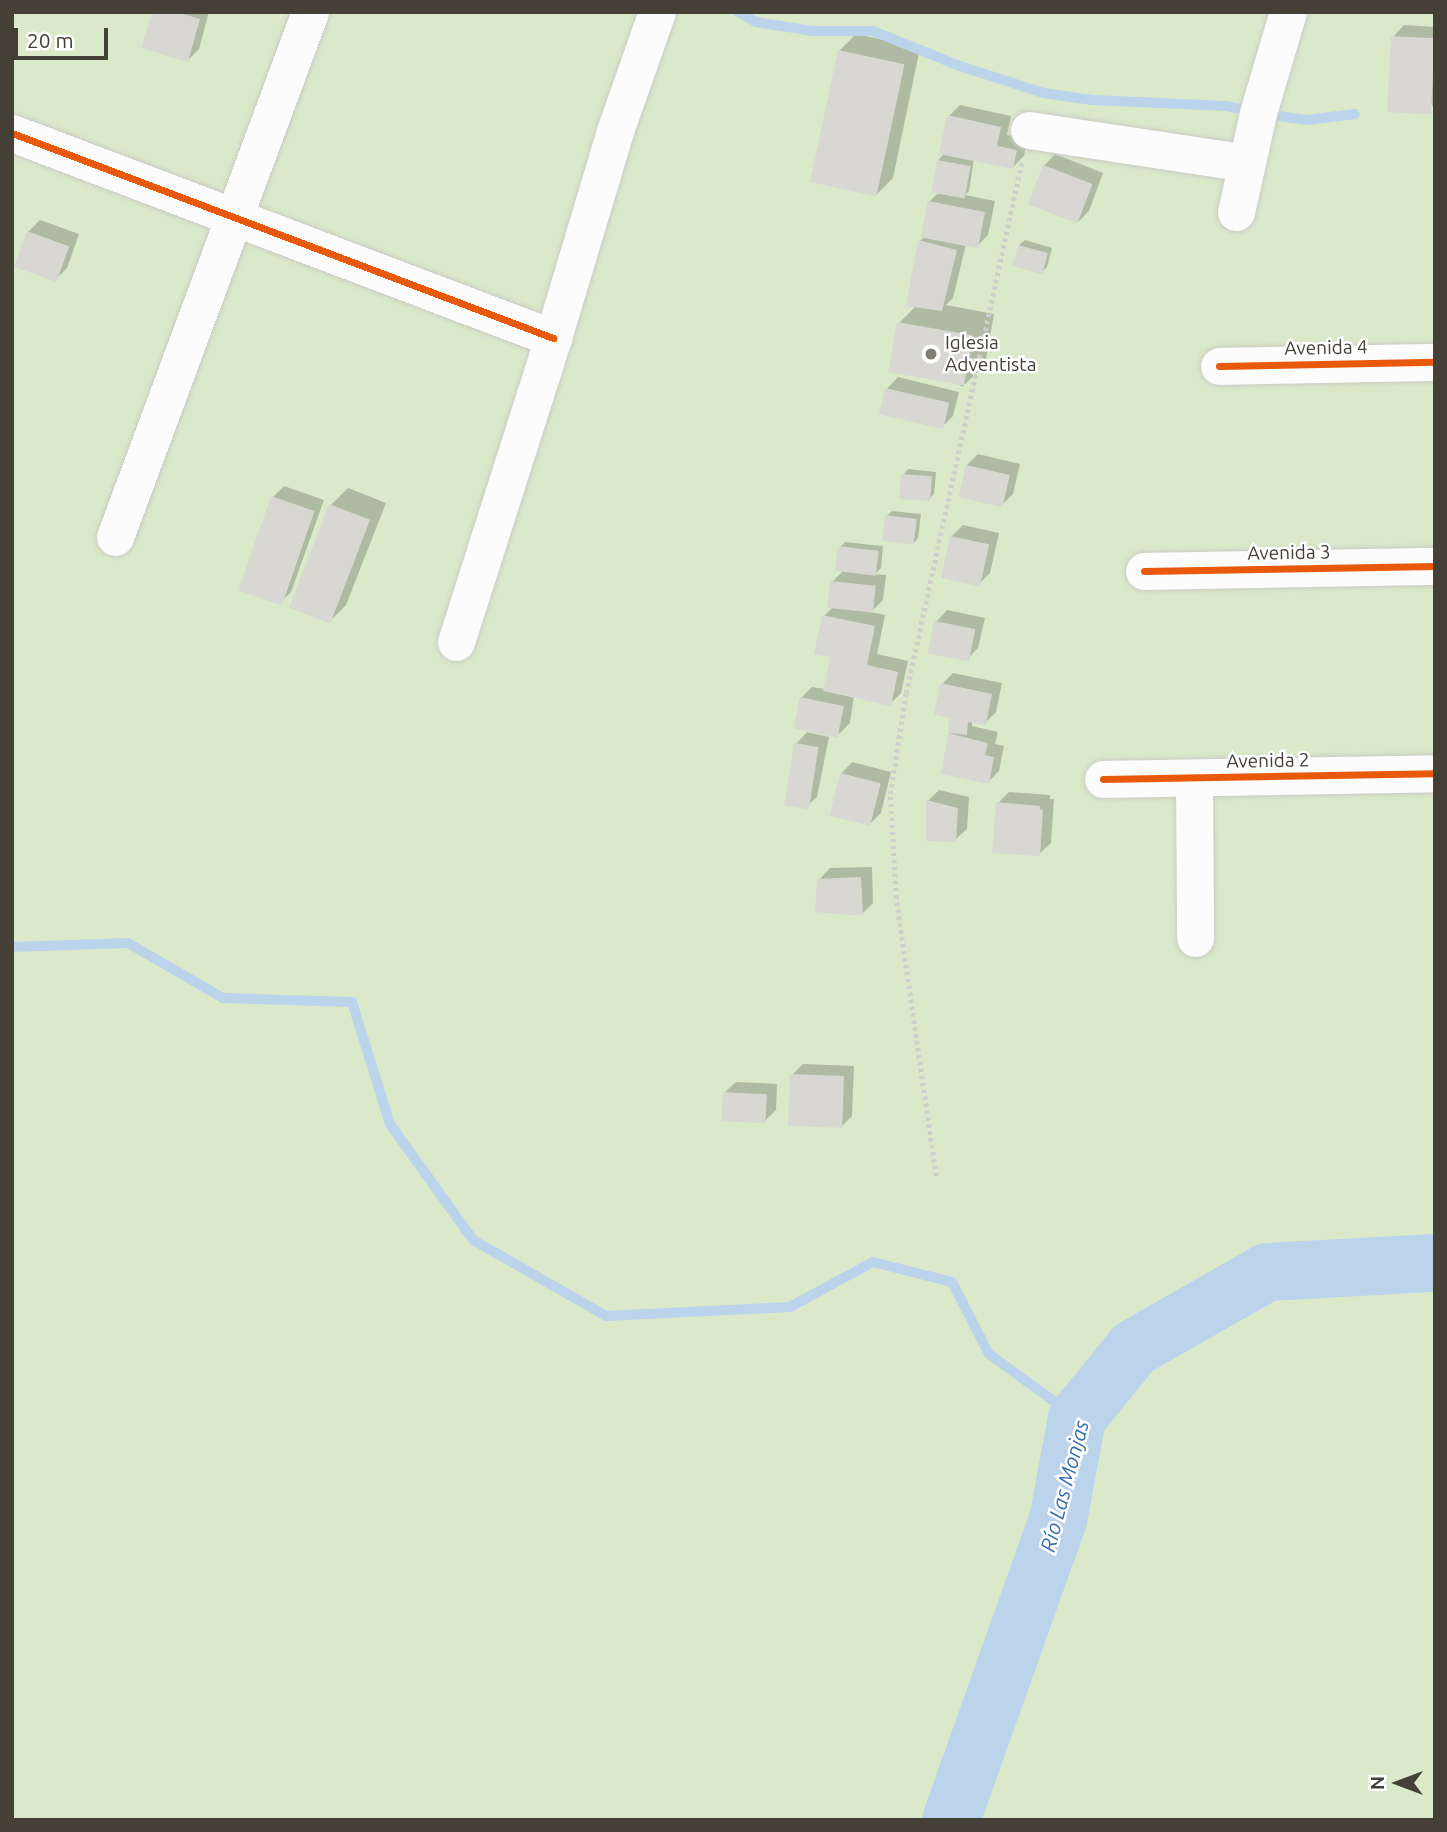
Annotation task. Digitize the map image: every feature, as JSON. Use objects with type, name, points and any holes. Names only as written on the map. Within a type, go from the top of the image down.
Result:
[{"type":"street","points":[[115,537],[236,218],[310,12]]},
{"type":"street","points":[[456,642],[554,338],[615,131],[657,12]]},
{"type":"street","points":[[1236,212],[1287,12]]},
{"type":"street","points":[[1029,130],[1247,163]]},
{"type":"street","points":[[12,133],[554,338]]},
{"type":"street","name":"Avenida 4","points":[[1219,366],[1435,362]]},
{"type":"street","name":"Avenida 3","points":[[1144,571],[1435,566]]},
{"type":"street","name":"Avenida 2","points":[[1103,779],[1435,773]]},
{"type":"street","points":[[1194,778],[1195,938]]},
{"type":"path","points":[[936,1176],[895,898],[890,794],[906,693],[1029,130]]},
{"type":"green space","points":[[12,12],[1435,12],[1435,1820],[12,1820]]},
{"type":"building","points":[[152,12],[177,12],[200,19],[188,62],[141,48]]},
{"type":"building","points":[[1391,36],[1435,38],[1431,114],[1387,112]]},
{"type":"building","points":[[838,50],[905,64],[876,196],[810,182]]},
{"type":"building","points":[[947,115],[1001,127],[997,146],[1017,150],[1013,169],[939,154]]},
{"type":"building","points":[[937,160],[970,166],[965,198],[931,192]]},
{"type":"building","points":[[1043,165],[1092,184],[1077,223],[1028,204]]},
{"type":"building","points":[[928,201],[985,212],[978,248],[921,237]]},
{"type":"building","points":[[27,231],[69,246],[56,282],[14,267]]},
{"type":"building","points":[[918,240],[957,250],[942,311],[906,306]]},
{"type":"building","points":[[1018,245],[1048,253],[1042,274],[1012,266]]},
{"type":"building","name":"Iglesia Adventista","points":[[897,322],[973,335],[964,386],[888,372]]},
{"type":"building","points":[[885,388],[949,403],[943,429],[879,414]]},
{"type":"building","points":[[966,465],[1010,475],[1002,507],[959,497]]},
{"type":"building","points":[[901,474],[932,476],[930,501],[899,499]]},
{"type":"building","points":[[271,496],[314,511],[282,606],[238,591]]},
{"type":"building","points":[[329,504],[370,520],[330,623],[289,608]]},
{"type":"building","points":[[885,515],[917,519],[914,545],[882,541]]},
{"type":"building","points":[[950,536],[989,544],[980,586],[941,578]]},
{"type":"building","points":[[838,546],[879,551],[876,576],[835,571]]},
{"type":"building","points":[[830,581],[876,586],[873,613],[827,608]]},
{"type":"building","points":[[822,615],[875,626],[867,665],[898,672],[891,706],[823,691],[830,657],[814,654]]},
{"type":"building","points":[[934,621],[975,629],[969,661],[928,653]]},
{"type":"building","points":[[940,683],[992,694],[986,725],[968,722],[967,735],[948,733],[949,718],[934,714]]},
{"type":"building","points":[[800,697],[844,706],[837,738],[793,728]]},
{"type":"building","points":[[948,733],[988,743],[985,755],[994,757],[989,784],[941,774]]},
{"type":"building","points":[[794,743],[819,747],[809,809],[784,805]]},
{"type":"building","points":[[840,773],[881,783],[870,826],[829,816]]},
{"type":"building","points":[[926,800],[958,808],[956,842],[926,841]]},
{"type":"building","points":[[996,802],[1040,806],[1043,810],[1040,856],[992,853]]},
{"type":"building","points":[[861,877],[863,916],[815,912],[817,879]]},
{"type":"building","points":[[790,1074],[844,1076],[842,1128],[788,1126]]},
{"type":"building","points":[[723,1092],[767,1094],[765,1123],[721,1121]]},
{"type":"waterway","points":[[738,12],[756,22],[813,31],[873,31],[957,65],[1043,93],[1093,100],[1226,106],[1251,111]]},
{"type":"waterway","points":[[1266,114],[1306,120],[1355,114]]},
{"type":"waterway","points":[[12,947],[128,943],[223,998],[352,1002],[390,1124],[473,1240],[606,1316],[790,1307],[873,1262],[952,1282],[989,1354],[1077,1418]]},
{"type":"waterway","name":"Río Las Monjas","points":[[951,1820],[1058,1520],[1077,1418],[1134,1348],[1267,1272],[1435,1263]]},
{"type":"cycle path","points":[[12,133],[553,338]]},
{"type":"cycle path","points":[[1219,366],[1435,362]]},
{"type":"cycle path","points":[[1144,571],[1435,566]]},
{"type":"cycle path","points":[[1103,779],[1435,773]]},
{"type":"place","name":"Iglesia Adventista","points":[[931,354]]}]
